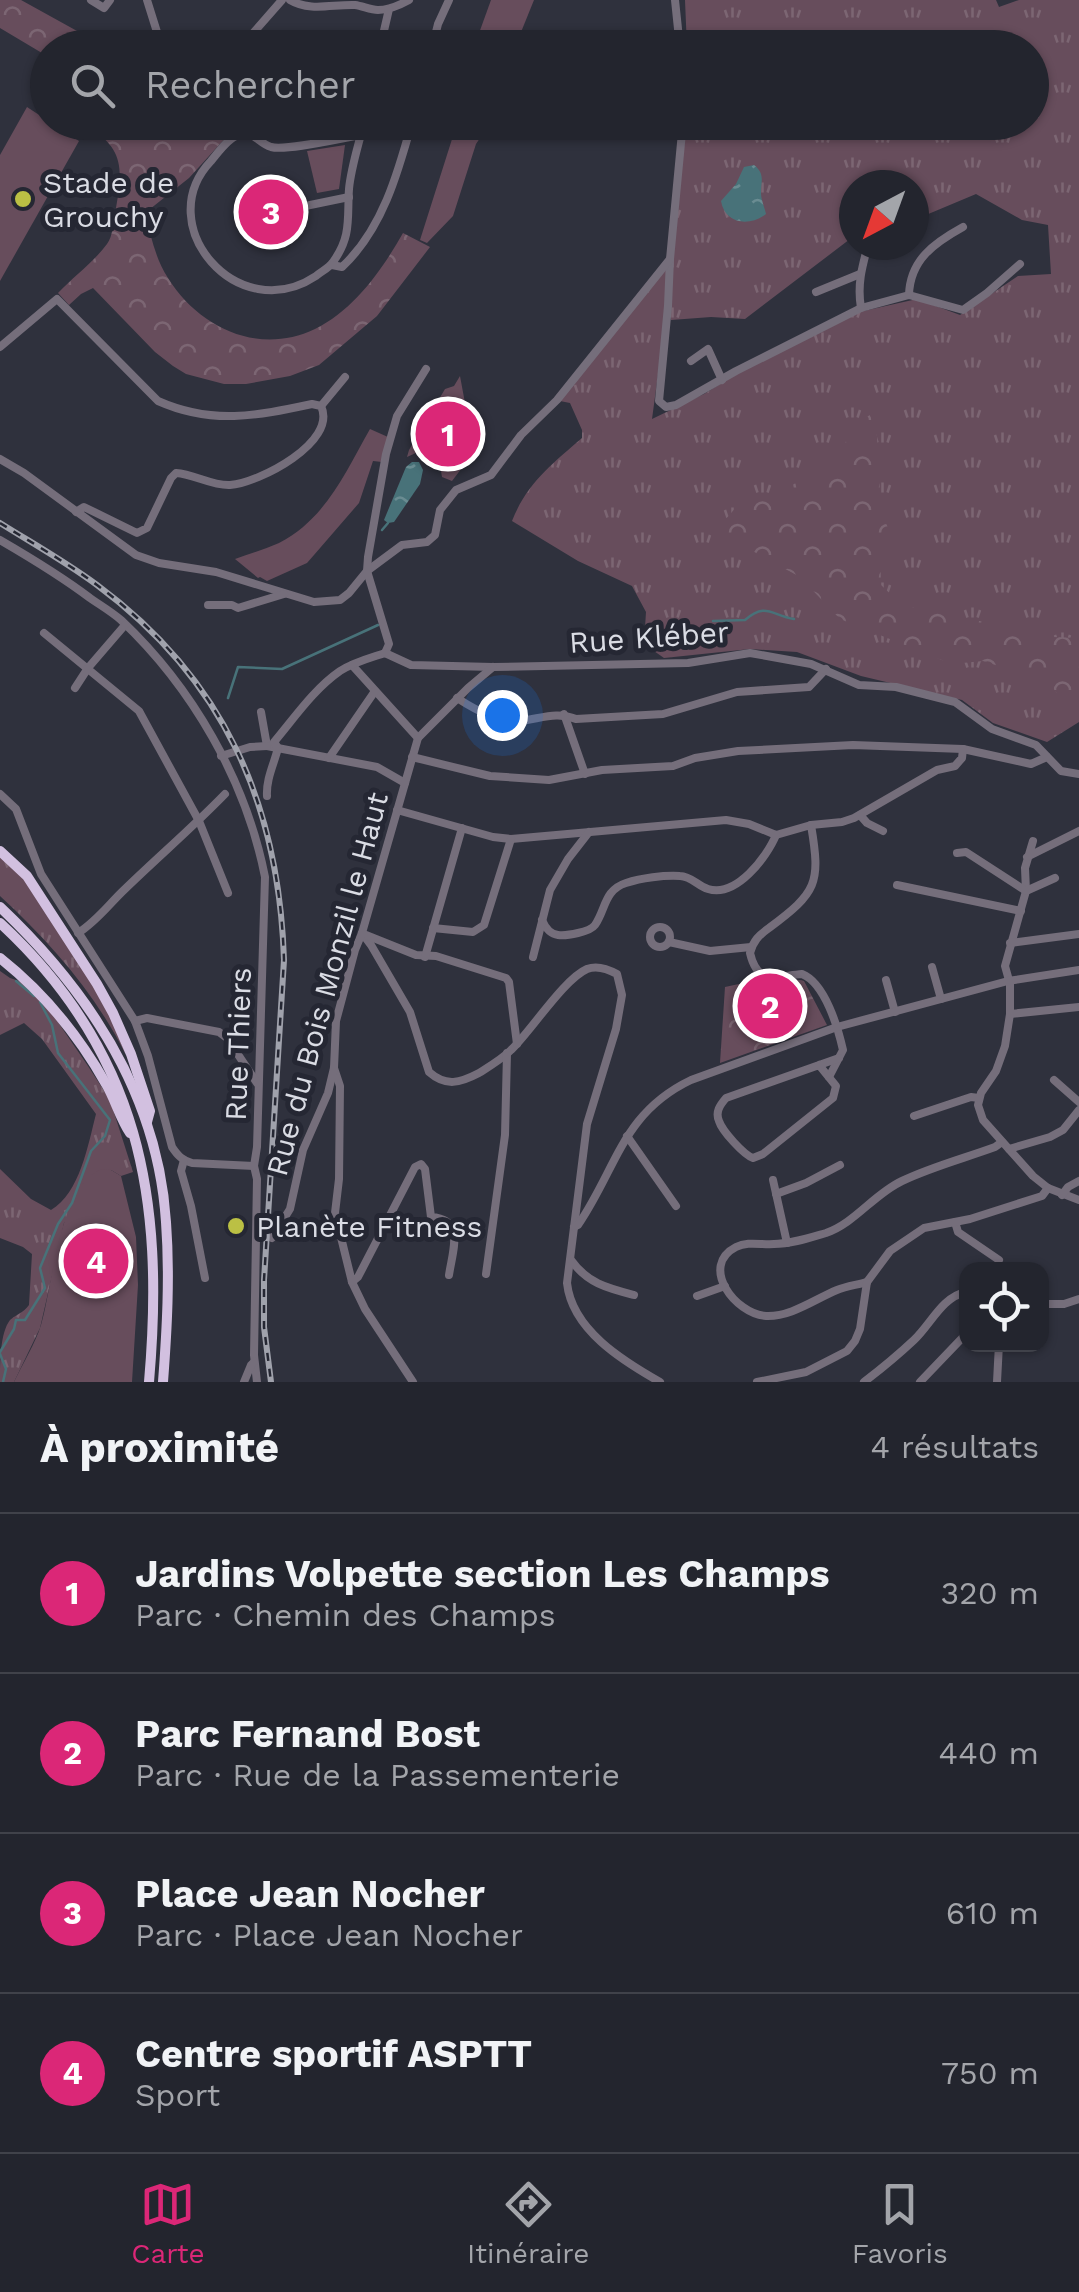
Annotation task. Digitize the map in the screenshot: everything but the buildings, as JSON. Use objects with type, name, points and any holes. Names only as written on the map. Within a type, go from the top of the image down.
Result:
[{"type":"highway","points":[[0,851],[27,876],[113,1013],[150,1112],[146,1123]]},
{"type":"highway","points":[[0,907],[35,940],[81,994],[109,1038],[146,1123],[160,1176],[166,1220],[168,1300],[163,1382]]},
{"type":"highway","points":[[0,923],[42,966],[82,1018],[112,1074],[137,1142],[153,1239],[149,1382]]},
{"type":"highway","points":[[0,958],[26,979],[60,1018],[106,1084],[126,1128],[137,1142]]},
{"type":"street","points":[[91,0],[104,8],[110,0]]},
{"type":"street","points":[[147,0],[156,30]]},
{"type":"street","points":[[256,30],[282,0]]},
{"type":"street","points":[[290,0],[313,7],[345,5],[376,10],[409,0]]},
{"type":"street","points":[[436,30],[449,0]]},
{"type":"street","points":[[675,0],[678,30]]},
{"type":"street","points":[[386,30],[391,8]]},
{"type":"street","points":[[230,140],[205,167],[194,187],[191,206],[200,247],[232,280],[254,289],[278,290],[300,286],[332,265],[348,229],[349,197],[360,140]]},
{"type":"street","points":[[261,140],[267,146],[282,148],[331,140]]},
{"type":"street","points":[[332,265],[342,266],[366,238],[400,166],[407,140]]},
{"type":"street","points":[[681,140],[659,401],[666,407],[861,308],[909,295],[963,310],[1020,264]]},
{"type":"street","points":[[268,196],[278,198],[286,210],[282,223],[273,227],[262,224],[255,212],[259,202],[268,196]]},
{"type":"street","points":[[286,210],[349,197]]},
{"type":"street","points":[[909,295],[916,264],[928,249],[963,226]]},
{"type":"street","points":[[0,459],[148,560],[216,572],[314,602],[340,600],[368,571],[402,545],[427,542],[435,535],[440,510],[456,490],[491,475],[670,259]]},
{"type":"street","points":[[861,308],[858,292],[864,260]]},
{"type":"street","points":[[816,292],[860,274]]},
{"type":"street","points":[[0,347],[57,299],[158,401],[176,409],[234,417],[312,404],[320,406],[325,415],[323,425],[308,446],[292,460],[238,484],[225,486],[176,473],[142,532],[84,507],[76,512]]},
{"type":"street","points":[[691,361],[708,348],[722,380]]},
{"type":"street","points":[[267,796],[266,784],[278,748],[274,742],[319,689],[339,672],[385,653],[390,644],[368,571],[368,558],[386,454],[397,416],[426,369]]},
{"type":"street","points":[[320,406],[344,378]]},
{"type":"street","name":"Rue Thiers","points":[[0,540],[58,574],[125,625],[178,683],[236,784],[264,872],[258,1147],[254,1166],[257,1382]]},
{"type":"street","points":[[208,605],[238,608],[284,594]]},
{"type":"street","points":[[75,688],[125,625]]},
{"type":"street","points":[[44,633],[139,711],[199,821],[228,893]]},
{"type":"street","name":"Rue Kléber","points":[[385,653],[411,666],[493,667],[688,664],[750,653],[812,664],[859,685],[896,688],[955,702],[992,730],[1036,744],[1061,772],[1079,774]]},
{"type":"street","points":[[352,664],[418,738],[493,667]]},
{"type":"street","points":[[458,698],[499,719],[564,714],[576,719],[663,714],[737,692],[809,687],[826,669]]},
{"type":"street","points":[[329,758],[375,691]]},
{"type":"street","points":[[261,712],[266,746]]},
{"type":"street","points":[[564,714],[585,774]]},
{"type":"street","name":"Rue du Bois Monzil le Haut","points":[[272,1238],[290,1209],[304,1150],[328,1093],[334,1068],[336,1021],[354,950],[418,738]]},
{"type":"street","points":[[412,757],[505,778],[548,780],[602,770],[673,766],[738,751],[852,745],[963,749],[1031,764],[1046,757]]},
{"type":"street","points":[[222,756],[266,746],[378,767],[405,783]]},
{"type":"street","points":[[397,810],[512,839],[726,820],[776,835],[811,825],[842,822],[860,814],[937,770],[954,766],[962,758],[963,749]]},
{"type":"street","points":[[78,933],[95,921],[224,794]]},
{"type":"street","points":[[3,799],[16,809],[41,874],[135,1021],[172,1147],[184,1160],[254,1166]]},
{"type":"street","points":[[860,814],[867,823],[883,831]]},
{"type":"street","points":[[811,825],[817,860],[812,888],[755,939],[752,962],[765,976],[802,974],[816,983],[838,1027],[843,1050],[830,1077]]},
{"type":"street","points":[[425,956],[462,828]]},
{"type":"street","points":[[534,957],[550,890],[589,832]]},
{"type":"street","points":[[1027,856],[1079,832]]},
{"type":"street","points":[[542,920],[548,931],[558,935],[590,930],[609,894],[632,881],[680,876],[712,891],[722,889],[758,866],[776,835]]},
{"type":"street","points":[[433,928],[473,932],[484,925],[512,839]]},
{"type":"street","points":[[1033,841],[1027,856],[1026,891],[1005,966],[1010,984],[1010,1014],[1001,1059],[979,1098],[980,1114],[1034,1176],[1062,1196],[1079,1200]]},
{"type":"street","points":[[957,853],[966,852],[1026,891]]},
{"type":"street","points":[[1026,891],[1055,878]]},
{"type":"street","points":[[896,885],[1020,911]]},
{"type":"street","points":[[362,933],[425,956],[506,978],[517,1044]]},
{"type":"street","points":[[362,933],[410,1012],[430,1072],[452,1084],[466,1080],[507,1053],[576,976],[590,968],[617,974],[622,995],[616,1029],[587,1124],[568,1292],[579,1316],[616,1354],[660,1382]]},
{"type":"street","points":[[1010,943],[1079,934]]},
{"type":"street","points":[[669,942],[710,951],[751,947]]},
{"type":"street","points":[[932,968],[941,999]]},
{"type":"street","points":[[574,1227],[599,1192],[627,1136],[669,1090],[838,1027],[1008,981],[1079,970]]},
{"type":"street","points":[[886,980],[894,1012]]},
{"type":"street","points":[[1010,1014],[1079,1006]]},
{"type":"street","points":[[135,1021],[147,1018],[218,1032],[227,1038],[259,1085]]},
{"type":"street","points":[[486,1274],[505,1135],[507,1053]]},
{"type":"street","points":[[820,1065],[836,1086],[833,1098],[762,1154],[746,1156],[718,1120],[718,1108],[726,1098],[820,1065],[840,1058]]},
{"type":"street","points":[[334,1068],[340,1086],[339,1179],[334,1213],[352,1282],[365,1310],[413,1382]]},
{"type":"street","points":[[1054,1080],[1079,1102]]},
{"type":"street","points":[[914,1116],[971,1097],[979,1098]]},
{"type":"street","points":[[867,1282],[842,1288],[785,1314],[770,1316],[754,1314],[739,1306],[724,1286],[720,1266],[736,1247],[787,1242],[830,1232],[900,1182],[995,1147],[1050,1137],[1063,1130],[1079,1110]]},
{"type":"street","points":[[627,1136],[676,1206]]},
{"type":"street","points":[[184,1160],[181,1171],[205,1278]]},
{"type":"street","points":[[352,1282],[415,1166],[421,1164],[425,1169],[431,1217],[442,1216],[454,1232],[449,1274]]},
{"type":"street","points":[[776,1194],[806,1184],[840,1164]]},
{"type":"street","points":[[773,1180],[787,1242]]},
{"type":"street","points":[[1062,1196],[1079,1181]]},
{"type":"street","points":[[757,1382],[806,1372],[847,1350],[860,1328],[867,1282],[890,1251],[924,1228],[1042,1196],[1048,1188]]},
{"type":"street","points":[[955,1222],[958,1232],[999,1260]]},
{"type":"street","points":[[570,1260],[592,1282],[634,1295]]},
{"type":"street","points":[[697,1296],[724,1286]]},
{"type":"street","points":[[864,1382],[917,1338],[946,1302],[959,1294]]},
{"type":"street","points":[[1049,1304],[1079,1299]]},
{"type":"street","points":[[920,1382],[959,1341]]},
{"type":"street","points":[[997,1382],[998,1352]]},
{"type":"street","points":[[244,1382],[254,1362]]},
{"type":"green space","points":[[0,0],[21,0],[75,30],[30,30],[30,46],[0,28]]},
{"type":"green space","points":[[491,0],[534,0],[522,30],[480,30]]},
{"type":"green space","points":[[685,0],[996,0],[999,7],[1019,0],[1079,0],[1079,722],[1047,742],[993,723],[962,700],[861,676],[797,652],[750,649],[664,658],[644,644],[646,612],[632,586],[578,561],[512,521],[533,485],[582,438],[570,403],[560,401],[670,259],[685,140],[1049,140],[1049,30],[686,30]],"holes":[[[839,170],[929,170],[929,214],[976,194],[1022,220],[1048,225],[1051,274],[1018,276],[960,315],[917,299],[859,312],[652,419],[670,285],[671,320],[745,319],[839,247]]]},
{"type":"green space","name":"Stade de Grouchy","points":[[27,107],[30,140],[79,141],[0,281],[0,155]]},
{"type":"green space","points":[[105,140],[224,140],[189,178],[145,213],[157,255],[181,296],[213,323],[232,332],[273,339],[315,329],[366,288],[403,233],[430,247],[377,316],[319,365],[290,376],[246,384],[224,384],[186,374],[155,352],[93,288],[69,305],[58,293],[109,241],[120,175]]},
{"type":"green space","points":[[452,140],[479,140],[453,216],[427,243],[420,240]]},
{"type":"green space","points":[[345,145],[339,189],[317,193],[307,151]]},
{"type":"green space","points":[[460,376],[469,411],[480,416],[472,451],[452,481],[418,457],[418,452],[407,457],[445,389],[454,386]]},
{"type":"green space","points":[[870,415],[877,436],[881,514],[894,539],[880,553],[881,585],[902,605],[989,623],[1027,636],[1079,638],[1079,705],[1066,707],[1049,682],[983,661],[952,664],[840,619],[800,577],[716,531],[737,506],[782,492],[841,453],[853,425]]},
{"type":"green space","points":[[370,429],[388,437],[382,462],[373,461],[359,503],[307,563],[267,581],[235,559],[279,543],[310,521],[333,493]]},
{"type":"green space","points":[[0,854],[21,874],[104,1002],[126,1055],[70,970],[0,896]]},
{"type":"green space","points":[[0,971],[25,983],[51,1012],[88,1066],[110,1100],[133,1172],[121,1176],[111,1170],[64,1223],[40,1328],[14,1382],[0,1382],[1,1349],[10,1320],[29,1305],[32,1254],[0,1238],[0,1169],[31,1199],[51,1210],[76,1180],[96,1114],[42,1039],[24,1023],[0,1035]]},
{"type":"green space","points":[[762,979],[804,981],[827,1025],[720,1063],[725,987]]},
{"type":"green space","points":[[102,1169],[121,1176],[136,1237],[138,1285],[132,1382],[14,1382],[41,1325],[67,1215],[76,1194]]},
{"type":"water","points":[[754,165],[762,177],[766,214],[752,221],[739,221],[727,215],[721,201],[744,167]]},
{"type":"water","points":[[419,462],[423,470],[420,484],[394,522],[388,523],[384,520],[406,467]]},
{"type":"waterway","points":[[382,530],[388,523]]},
{"type":"waterway","points":[[713,621],[745,620],[764,611],[794,619]]},
{"type":"waterway","points":[[228,698],[238,667],[282,669],[378,625]]},
{"type":"waterway","points":[[16,981],[34,996]]},
{"type":"waterway","points":[[0,1352],[16,1320],[25,1320],[45,1288],[40,1268],[58,1224],[72,1203],[91,1151],[105,1136],[110,1120],[58,1053],[52,1025],[40,1002]]},
{"type":"waterway","points":[[0,1354],[6,1369],[3,1382]]},
{"type":"railway","points":[[0,523],[97,585],[179,661],[211,704],[236,749],[256,798],[271,849],[284,960],[264,1280],[264,1327],[271,1382]]},
{"type":"place","name":"Stade de Grouchy","points":[[23,199]]},
{"type":"place","name":"Place Jean Nocher","points":[[271,212]]},
{"type":"place","name":"Jardins Volpette section Les Champs","points":[[448,434]]},
{"type":"place","name":"Parc Fernand Bost","points":[[770,1006]]},
{"type":"place","name":"Planète Fitness","points":[[236,1226]]},
{"type":"place","name":"Centre sportif ASPTT","points":[[96,1261]]}]
